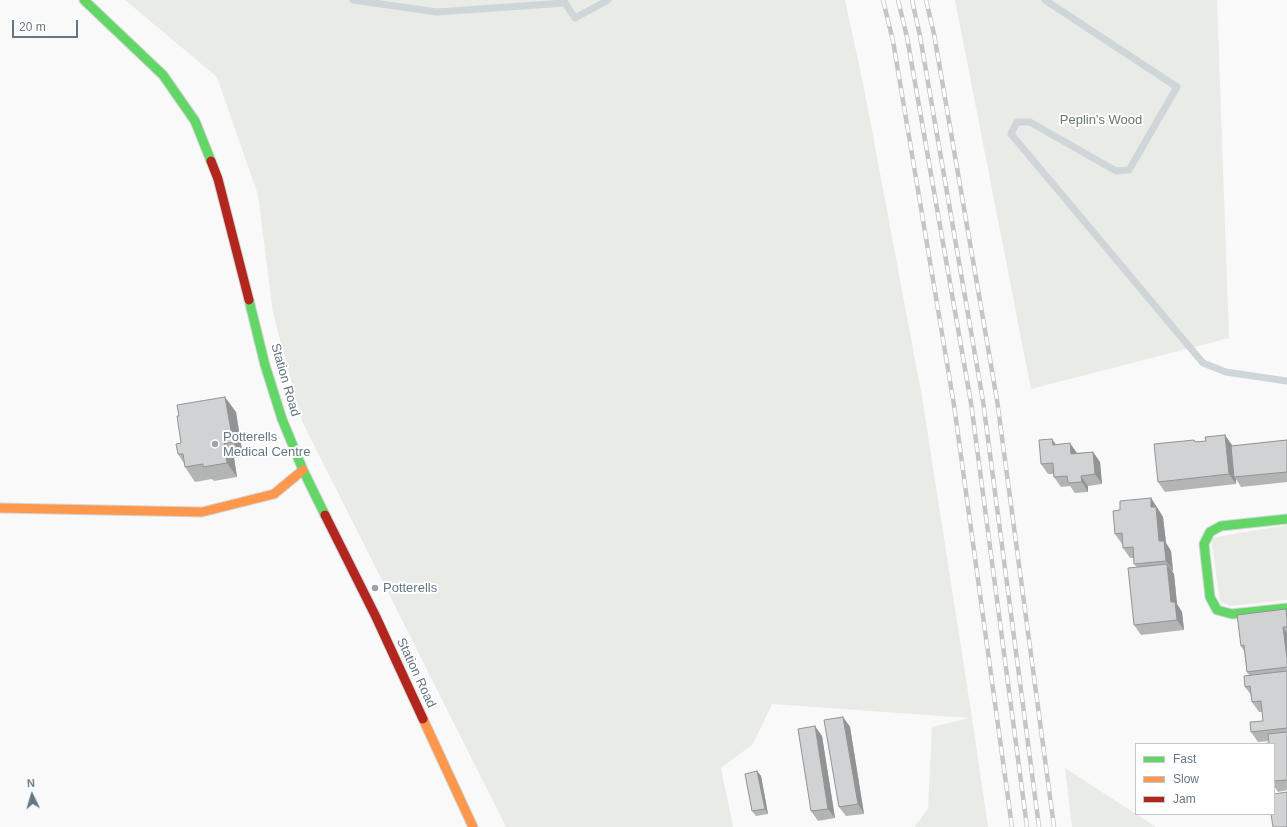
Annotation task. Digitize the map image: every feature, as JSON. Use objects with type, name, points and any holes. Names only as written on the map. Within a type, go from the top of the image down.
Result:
[{"type":"street","name":"Station Road","points":[[84,0],[163,75],[195,121],[218,179],[266,365],[282,419],[303,470],[376,617],[473,827]]},
{"type":"street","points":[[0,508],[202,512],[274,494],[303,470]]},
{"type":"street","points":[[1287,519],[1221,526],[1210,532],[1204,544],[1210,598],[1217,610],[1232,614],[1287,608]]},
{"type":"green space","points":[[125,0],[845,0],[865,93],[922,397],[988,827],[914,827],[928,809],[932,727],[970,718],[772,704],[753,744],[721,768],[733,827],[506,827],[302,421],[273,313],[258,195],[217,77]]},
{"type":"green space","name":"Peplin's Wood","points":[[955,0],[1217,0],[1229,338],[1031,389]]},
{"type":"green space","points":[[1287,525],[1287,600],[1230,606],[1220,601],[1211,538]]},
{"type":"green space","points":[[1065,768],[1135,813],[1135,815],[1137,815],[1156,827],[1072,827]]},
{"type":"building","name":"Potterells Medical Centre","points":[[225,397],[233,442],[224,444],[227,463],[203,467],[203,464],[185,467],[183,454],[178,454],[176,444],[181,443],[177,405]]},
{"type":"building","points":[[1225,435],[1229,474],[1158,482],[1154,444],[1194,440],[1195,442],[1206,441],[1205,437]]},
{"type":"building","points":[[1052,439],[1053,445],[1070,443],[1071,454],[1093,452],[1095,474],[1081,476],[1082,482],[1068,483],[1067,476],[1054,477],[1053,463],[1041,464],[1039,440]]},
{"type":"building","points":[[1287,440],[1287,472],[1234,477],[1231,446]]},
{"type":"building","points":[[1151,498],[1151,507],[1156,507],[1159,541],[1164,541],[1166,561],[1134,564],[1133,547],[1123,548],[1122,533],[1115,534],[1113,511],[1120,510],[1120,501]]},
{"type":"building","points":[[1167,564],[1171,602],[1175,602],[1177,620],[1134,625],[1128,568]]},
{"type":"building","points":[[1286,609],[1287,627],[1283,627],[1287,667],[1247,672],[1244,645],[1241,646],[1237,615]]},
{"type":"building","points":[[1287,671],[1287,728],[1251,732],[1250,722],[1263,721],[1261,701],[1252,702],[1250,686],[1245,687],[1244,676]]},
{"type":"building","points":[[843,717],[858,804],[839,807],[824,720]]},
{"type":"building","points":[[815,726],[828,809],[811,811],[798,729]]},
{"type":"building","points":[[1287,732],[1287,780],[1275,781],[1275,743],[1269,743],[1268,734]]},
{"type":"building","points":[[757,771],[765,809],[752,811],[745,774]]},
{"type":"building","points":[[1287,792],[1287,827],[1273,827],[1271,815],[1275,815],[1275,794]]},
{"type":"waterway","points":[[353,0],[437,12],[565,3]]},
{"type":"waterway","points":[[564,0],[575,18],[608,0]]},
{"type":"waterway","points":[[1045,0],[1177,87],[1129,170],[1116,171],[1030,122],[1017,122],[1011,134],[1203,363],[1226,372],[1287,381]]},
{"type":"railway","points":[[883,0],[893,41],[954,405],[1012,827]]},
{"type":"railway","points":[[898,0],[907,37],[971,403],[1027,827]]},
{"type":"railway","points":[[912,0],[920,36],[983,401],[1039,827]]},
{"type":"railway","points":[[926,0],[934,34],[997,400],[1054,827]]},
{"type":"traffic: fast","points":[[84,0],[163,75],[195,121],[211,161]]},
{"type":"traffic: fast","points":[[249,300],[265,365],[282,419],[303,470],[325,515]]},
{"type":"traffic: fast","points":[[1287,519],[1221,526],[1210,532],[1204,544],[1210,597],[1217,610],[1232,614],[1287,608]]},
{"type":"traffic: slow","points":[[0,508],[202,512],[274,494],[303,470]]},
{"type":"traffic: slow","points":[[423,719],[473,827]]},
{"type":"traffic: jam","points":[[211,161],[218,179],[249,300]]},
{"type":"traffic: jam","points":[[325,515],[376,617],[423,719]]},
{"type":"place","name":"Potterells Medical Centre","points":[[215,444]]},
{"type":"place","name":"Potterells","points":[[375,588]]}]
